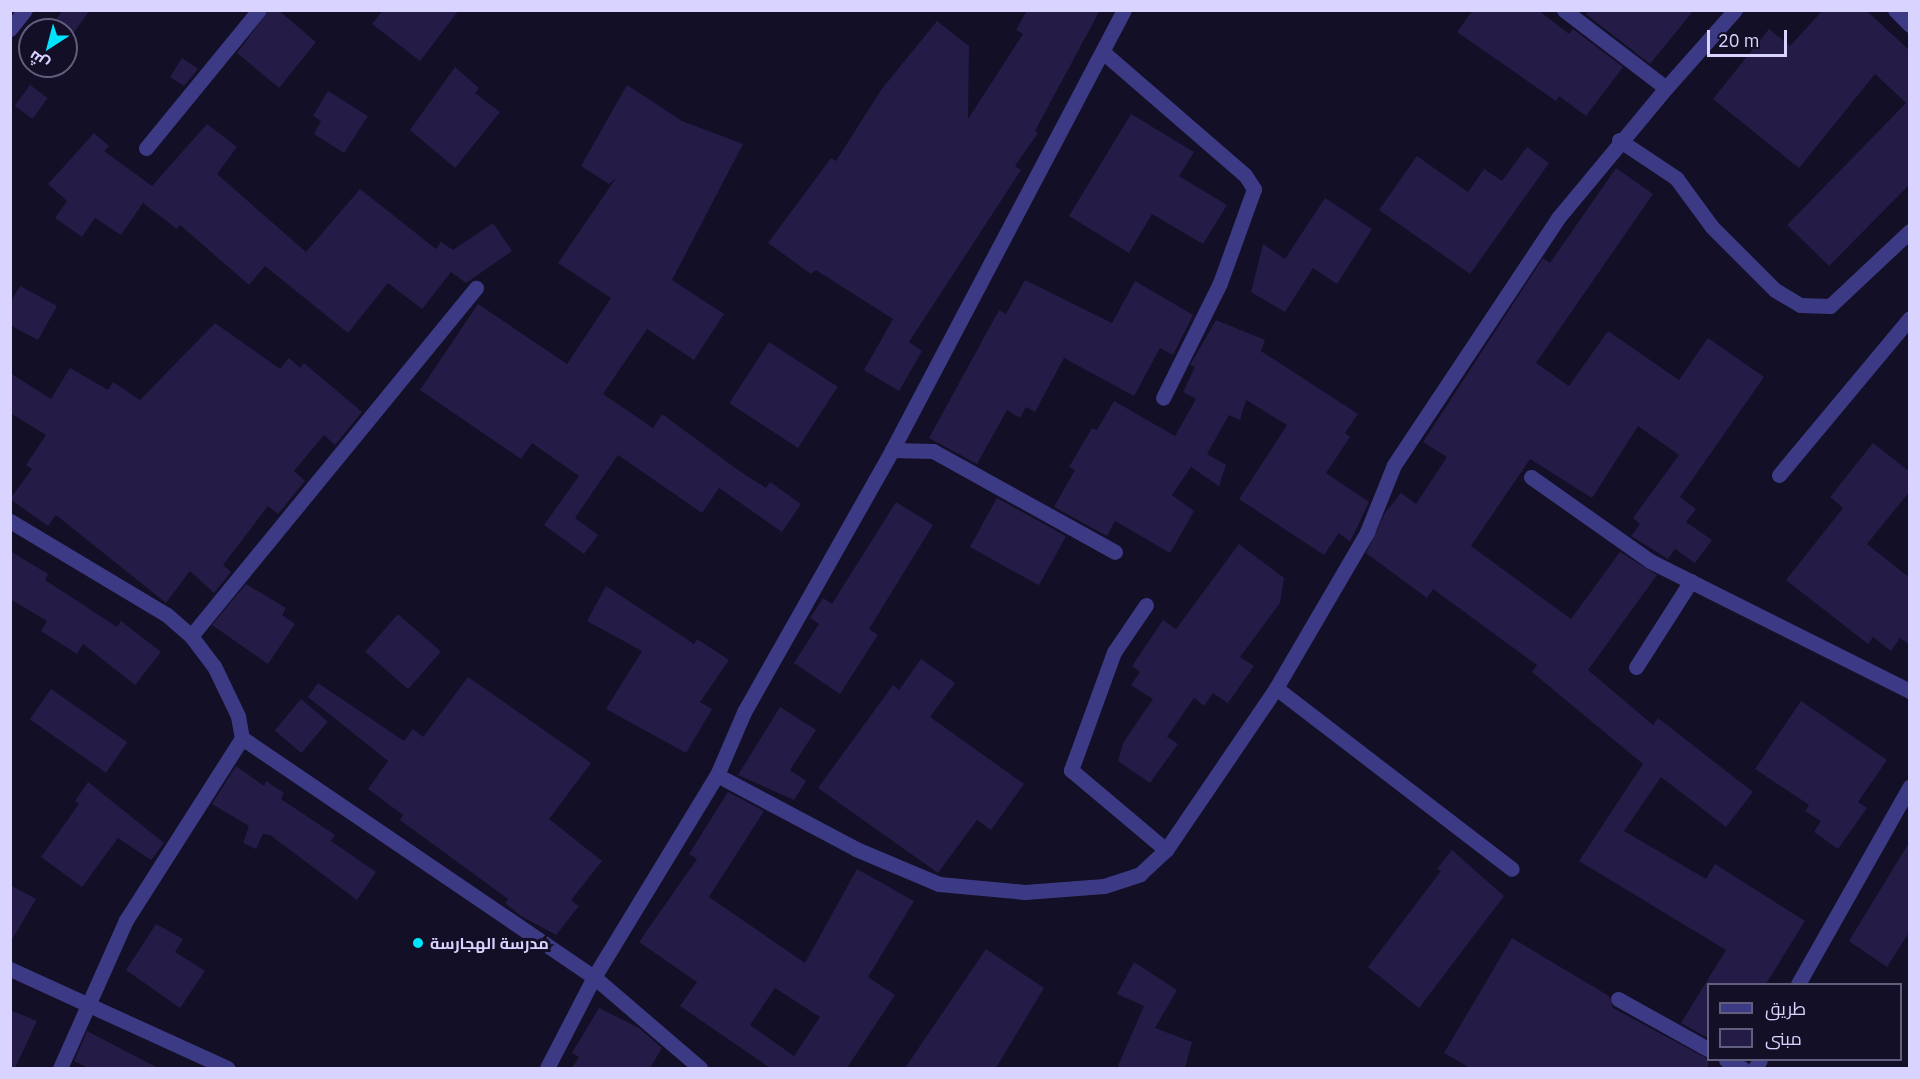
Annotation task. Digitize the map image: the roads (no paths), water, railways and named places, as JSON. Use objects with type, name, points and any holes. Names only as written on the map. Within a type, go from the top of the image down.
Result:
[{"type":"street","points":[[10,29],[25,10]]},
{"type":"street","points":[[146,148],[259,10]]},
{"type":"street","points":[[547,1068],[594,977],[717,775],[775,654],[892,450],[968,299],[1104,53],[1124,10]]},
{"type":"street","points":[[1564,10],[1666,88]]},
{"type":"street","points":[[717,775],[856,849],[939,884],[969,889],[1025,892],[1104,886],[1140,874],[1166,850],[1276,688],[1367,531],[1394,465],[1558,218],[1619,140],[1735,10]]},
{"type":"street","points":[[1895,10],[1910,25]]},
{"type":"street","points":[[1104,53],[1245,175],[1254,189],[1220,284],[1163,398]]},
{"type":"street","points":[[1619,140],[1676,178],[1712,227],[1774,290],[1800,305],[1830,306],[1910,231]]},
{"type":"street","points":[[191,636],[476,288]]},
{"type":"street","points":[[1779,475],[1910,318]]},
{"type":"street","points":[[892,450],[933,452],[1114,552]]},
{"type":"street","points":[[1531,477],[1650,561],[1910,691]]},
{"type":"street","points":[[10,521],[167,615],[191,636],[214,666],[238,716],[242,738],[126,920],[86,1005],[60,1068]]},
{"type":"street","points":[[1636,667],[1691,581]]},
{"type":"street","points":[[1146,605],[1114,652],[1071,770],[1166,850]]},
{"type":"street","points":[[1276,688],[1512,869]]},
{"type":"street","points":[[242,738],[594,977],[700,1068]]},
{"type":"street","points":[[1798,983],[1910,786]]},
{"type":"street","points":[[10,969],[227,1068]]},
{"type":"street","points":[[1618,999],[1707,1048]]},
{"type":"place","name":"مدرسة الهجارسة","points":[[418,943]]}]
